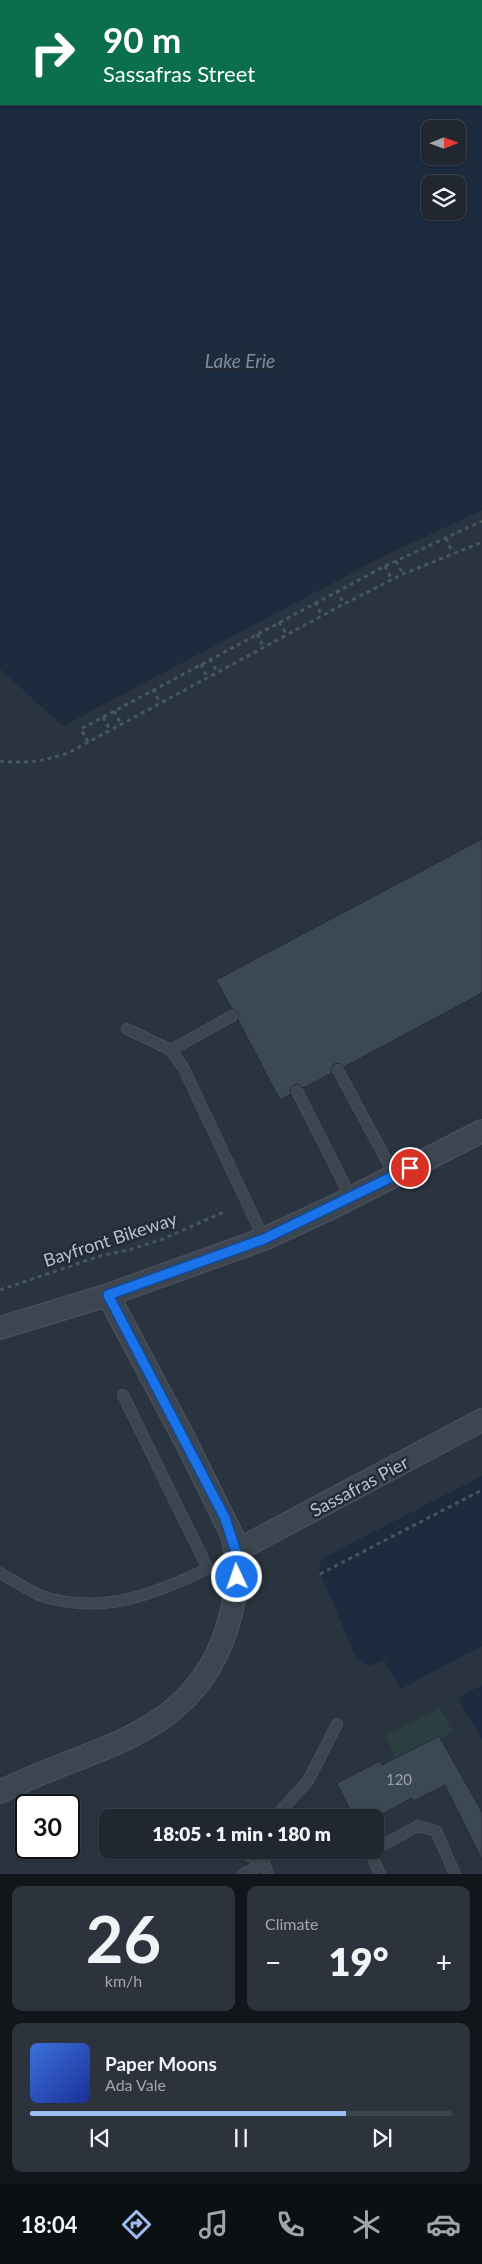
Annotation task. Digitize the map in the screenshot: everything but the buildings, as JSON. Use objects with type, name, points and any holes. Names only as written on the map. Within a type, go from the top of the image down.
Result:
[{"type":"street","points":[[0,1328],[108,1295],[264,1239],[351,1198],[482,1131]]},
{"type":"street","points":[[0,1792],[28,1777],[109,1747],[167,1716],[208,1671],[223,1642],[233,1610],[237,1577],[236,1552],[225,1518],[108,1295]]},
{"type":"street","name":"Sassafras Pier","points":[[236,1552],[482,1420]]},
{"type":"lane","points":[[171,1050],[232,1016]]},
{"type":"lane","points":[[126,1030],[171,1050],[184,1069],[264,1239]]},
{"type":"lane","points":[[338,1070],[395,1176]]},
{"type":"lane","points":[[297,1091],[351,1198]]},
{"type":"lane","points":[[0,1574],[47,1598],[99,1605],[145,1596],[208,1569],[123,1395]]},
{"type":"lane","points":[[282,1809],[308,1781],[337,1724]]},
{"type":"lane","points":[[384,1845],[418,1826],[436,1831],[455,1874]]},
{"type":"lane","points":[[255,1859],[264,1864]]},
{"type":"lane","points":[[264,1859],[268,1874]]},
{"type":"lane","points":[[373,1859],[380,1874]]},
{"type":"lane","points":[[243,1874],[264,1864]]},
{"type":"path","points":[[88,742],[81,729],[337,590],[482,521]]},
{"type":"path","points":[[446,538],[452,552]]},
{"type":"path","points":[[0,761],[41,762],[68,753],[344,604],[403,574],[452,552],[482,542]]},
{"type":"path","points":[[396,561],[403,574]]},
{"type":"path","points":[[385,566],[392,580]]},
{"type":"path","points":[[337,590],[344,604]]},
{"type":"path","points":[[315,602],[322,616]]},
{"type":"path","points":[[279,622],[287,635]]},
{"type":"path","points":[[257,634],[264,648]]},
{"type":"path","points":[[210,659],[217,672]]},
{"type":"path","points":[[201,664],[208,677]]},
{"type":"path","points":[[153,689],[160,703]]},
{"type":"path","points":[[114,711],[121,724]]},
{"type":"path","points":[[103,717],[110,730]]},
{"type":"path","name":"Bayfront Bikeway","points":[[0,1290],[100,1256],[132,1249],[163,1239],[226,1211]]},
{"type":"path","points":[[320,1574],[482,1490]]},
{"type":"green space","points":[[440,1708],[453,1732],[441,1738],[439,1736],[396,1758],[385,1736]]},
{"type":"water","name":"Lake Erie","points":[[0,105],[482,105],[482,510],[382,557],[63,726],[0,669]]},
{"type":"water","points":[[482,1476],[482,1740],[458,1698],[443,1666],[401,1689],[384,1660],[369,1666],[356,1657],[318,1568],[323,1558]]},
{"type":"pier","points":[[482,1646],[482,1685],[458,1698],[443,1666]]},
{"type":"route","points":[[237,1577],[236,1552],[225,1518],[108,1295],[264,1239],[410,1168]]}]
